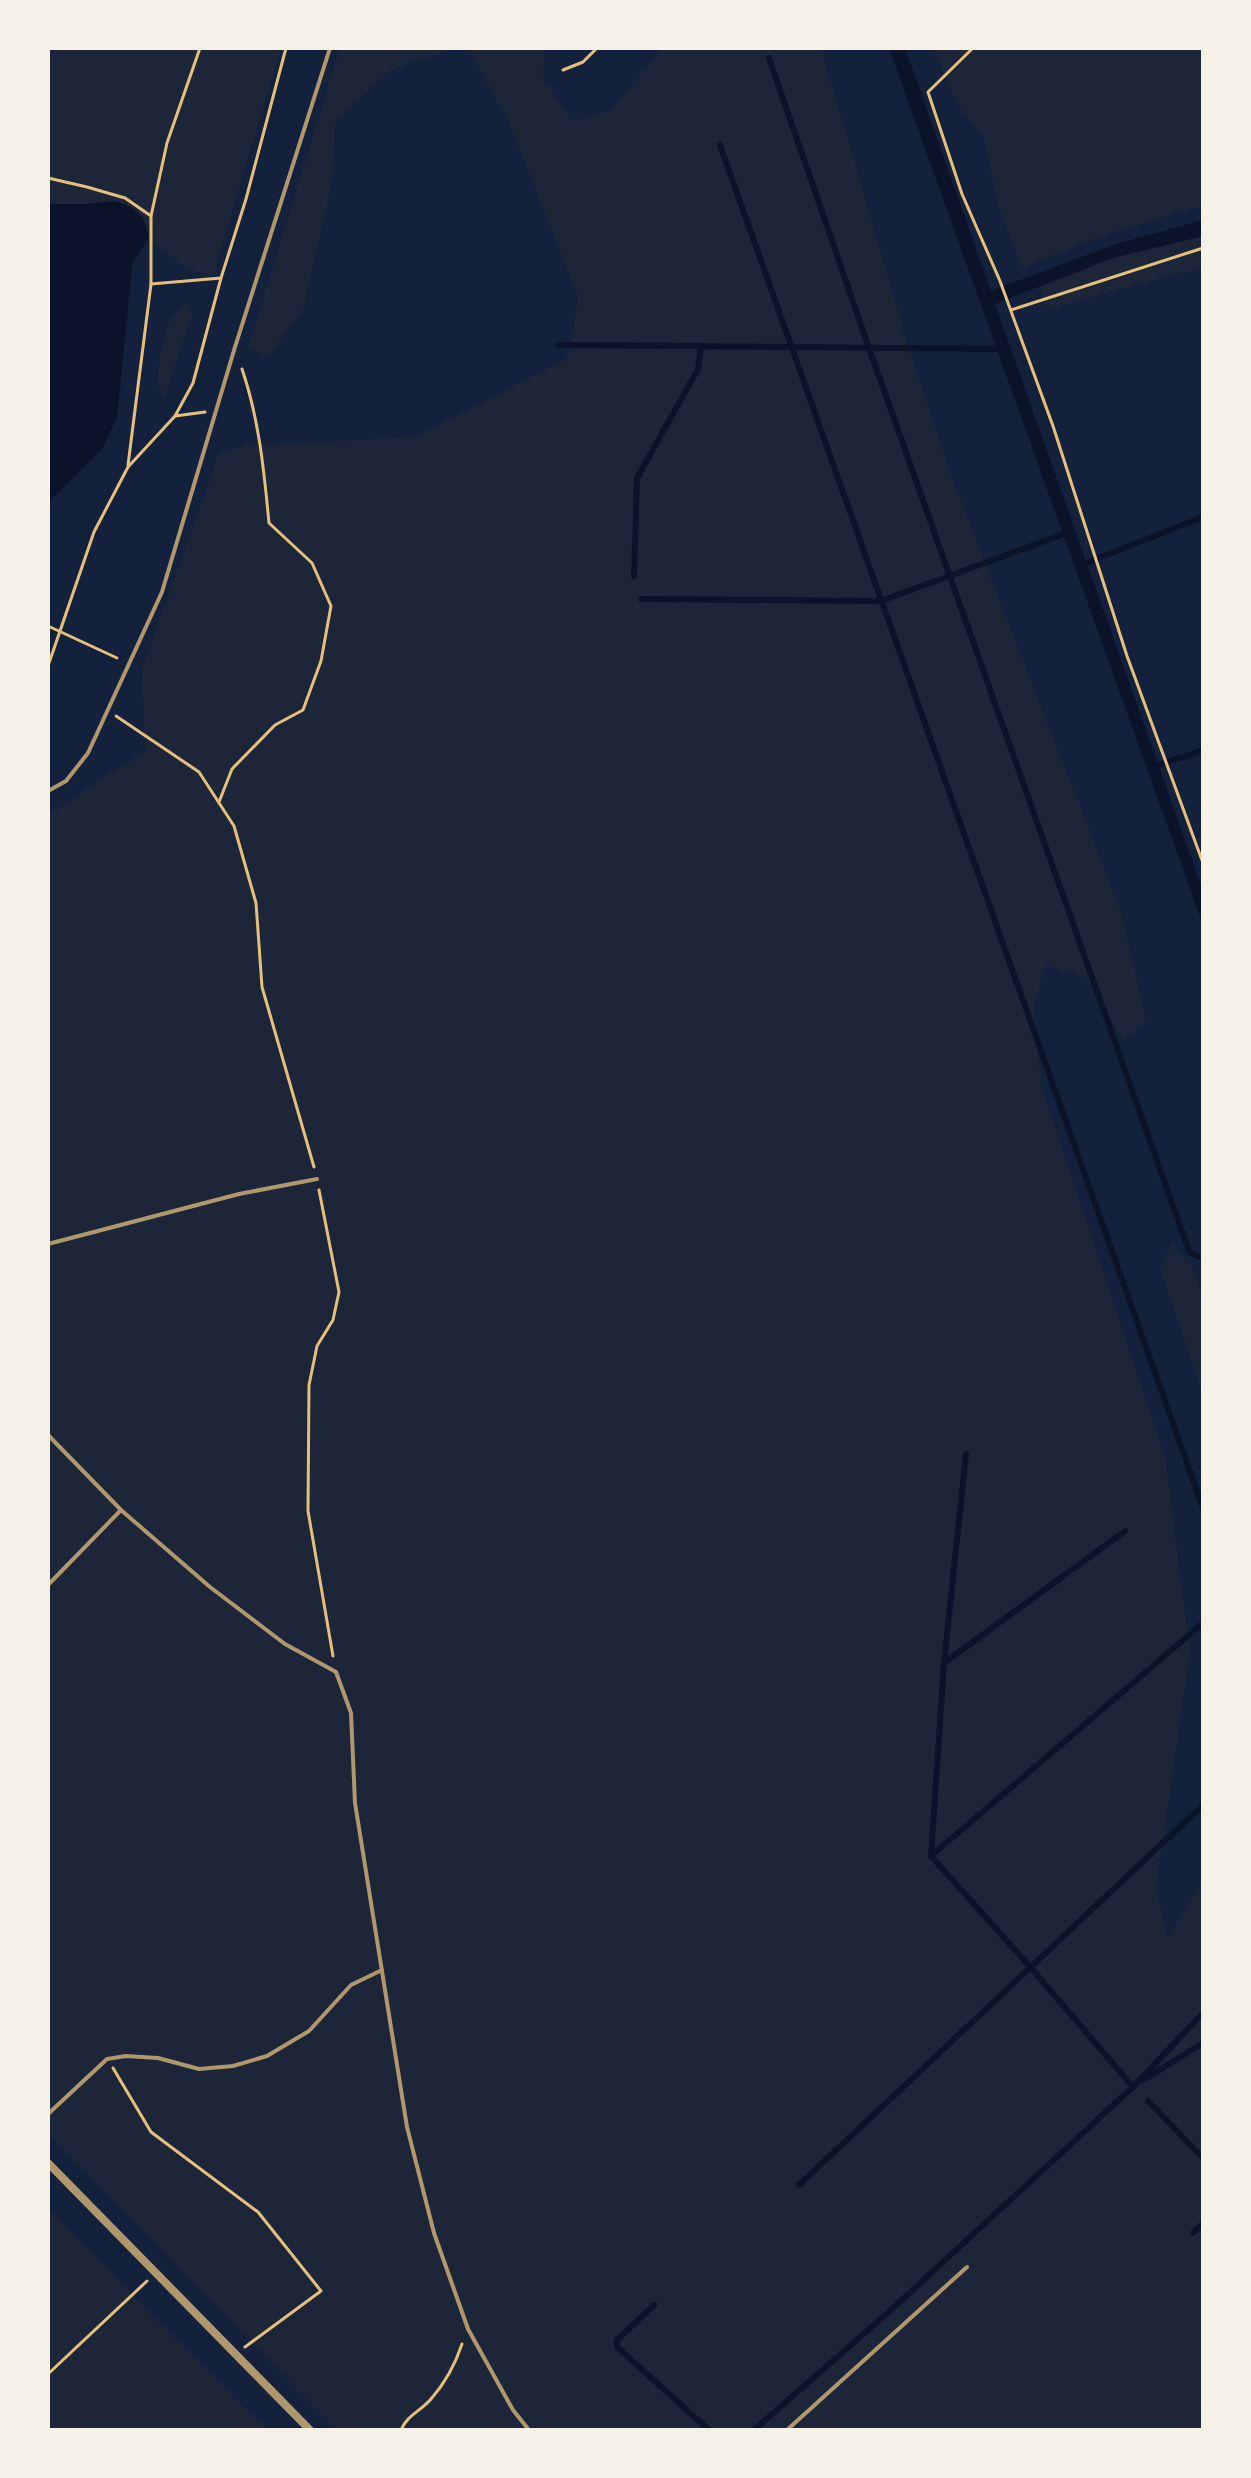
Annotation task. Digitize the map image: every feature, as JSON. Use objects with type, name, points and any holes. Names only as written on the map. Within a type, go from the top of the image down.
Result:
[{"type":"street","points":[[48,2163],[310,2430]]},
{"type":"lane","points":[[48,791],[66,781],[88,753],[162,592],[235,347],[330,48]]},
{"type":"lane","points":[[48,1244],[239,1194],[317,1179]]},
{"type":"lane","points":[[48,1435],[121,1510],[210,1587],[285,1644],[336,1672],[351,1713],[355,1803],[407,2127],[434,2233],[468,2329],[513,2410],[529,2430]]},
{"type":"lane","points":[[48,1585],[121,1510]]},
{"type":"lane","points":[[48,2114],[107,2059],[126,2056],[158,2058],[199,2069],[233,2066],[267,2056],[309,2031],[351,1985],[382,1970]]},
{"type":"lane","points":[[787,2430],[967,2267]]},
{"type":"path","points":[[128,467],[151,284],[151,216],[167,143],[200,48]]},
{"type":"path","points":[[48,666],[94,532],[128,467],[175,416],[193,383],[286,48]]},
{"type":"path","points":[[563,70],[583,62],[597,48]]},
{"type":"path","points":[[973,48],[928,92],[962,194],[1000,281],[1053,426],[1131,668],[1203,863]]},
{"type":"path","points":[[48,178],[125,198],[151,216]]},
{"type":"path","points":[[1011,310],[1203,248]]},
{"type":"path","points":[[151,284],[221,278]]},
{"type":"path","points":[[219,802],[232,769],[275,725],[303,710],[321,661],[331,606],[312,563],[269,523],[254,403],[235,347]]},
{"type":"path","points":[[175,416],[217,411]]},
{"type":"path","points":[[48,626],[130,664]]},
{"type":"path","points":[[108,711],[199,772],[234,826],[256,903],[262,987],[317,1179],[339,1292],[333,1320],[317,1346],[309,1385],[308,1511],[336,1672]]},
{"type":"path","points":[[107,2059],[151,2132],[258,2212],[321,2291],[235,2354]]},
{"type":"path","points":[[48,2374],[156,2273]]},
{"type":"path","points":[[401,2430],[405,2420],[430,2401],[453,2370],[468,2329]]},
{"type":"shaded area","points":[[48,48],[281,48],[213,275],[188,270],[149,238],[145,220],[114,201],[48,204]]},
{"type":"shaded area","points":[[340,48],[455,48],[389,71],[335,123],[332,181],[303,310],[268,356],[248,348]]},
{"type":"shaded area","points":[[468,48],[545,48],[543,80],[573,121],[610,111],[663,48],[821,48],[910,352],[952,478],[1120,909],[1146,1019],[1124,1041],[1085,977],[1045,966],[1034,1007],[1041,1084],[1165,1457],[1190,1651],[1156,1888],[1168,1939],[1203,1880],[1203,2430],[337,2430],[48,2133],[48,813],[145,751],[142,669],[219,454],[248,445],[416,437],[569,357],[578,297],[507,118]]},
{"type":"shaded area","points":[[889,48],[905,48],[991,291],[1116,244],[1203,220],[1203,236],[1113,258],[995,304],[1203,891],[1203,925]]},
{"type":"shaded area","points":[[933,48],[1203,48],[1203,205],[1103,236],[1022,268],[999,209],[984,139],[960,108]]},
{"type":"shaded area","points":[[114,201],[139,213],[149,238],[133,261],[117,417],[103,448],[48,503],[48,204]]},
{"type":"shaded area","points":[[1203,236],[1203,267],[1047,309],[1041,286],[1113,257]]},
{"type":"shaded area","points":[[187,302],[192,315],[164,398],[157,386],[160,355],[169,321]]},
{"type":"shaded area","points":[[1172,1243],[1193,1270],[1203,1298],[1203,1394],[1160,1269]]},
{"type":"shaded area","points":[[48,2209],[267,2430],[48,2430]]},
{"type":"waterway","points":[[769,58],[1189,1251],[1198,1257]]},
{"type":"waterway","points":[[720,145],[1203,1508]]},
{"type":"waterway","points":[[559,345],[1004,349]]},
{"type":"waterway","points":[[634,576],[637,478],[698,369],[701,346]]},
{"type":"waterway","points":[[1081,565],[1203,517]]},
{"type":"waterway","points":[[641,599],[881,601],[1069,532]]},
{"type":"waterway","points":[[1153,767],[1203,750]]},
{"type":"waterway","points":[[966,1454],[944,1663],[931,1856],[1133,2087],[1203,2013]]},
{"type":"waterway","points":[[944,1663],[1125,1531]]},
{"type":"waterway","points":[[931,1856],[1203,1623]]},
{"type":"waterway","points":[[799,2185],[1203,1805]]},
{"type":"waterway","points":[[1143,2080],[1203,2043]]},
{"type":"waterway","points":[[754,2430],[892,2309],[1134,2086]]},
{"type":"waterway","points":[[1148,2101],[1203,2158]]},
{"type":"waterway","points":[[1193,2233],[1203,2223]]},
{"type":"waterway","points":[[654,2305],[617,2340],[617,2347],[709,2430]]}]
